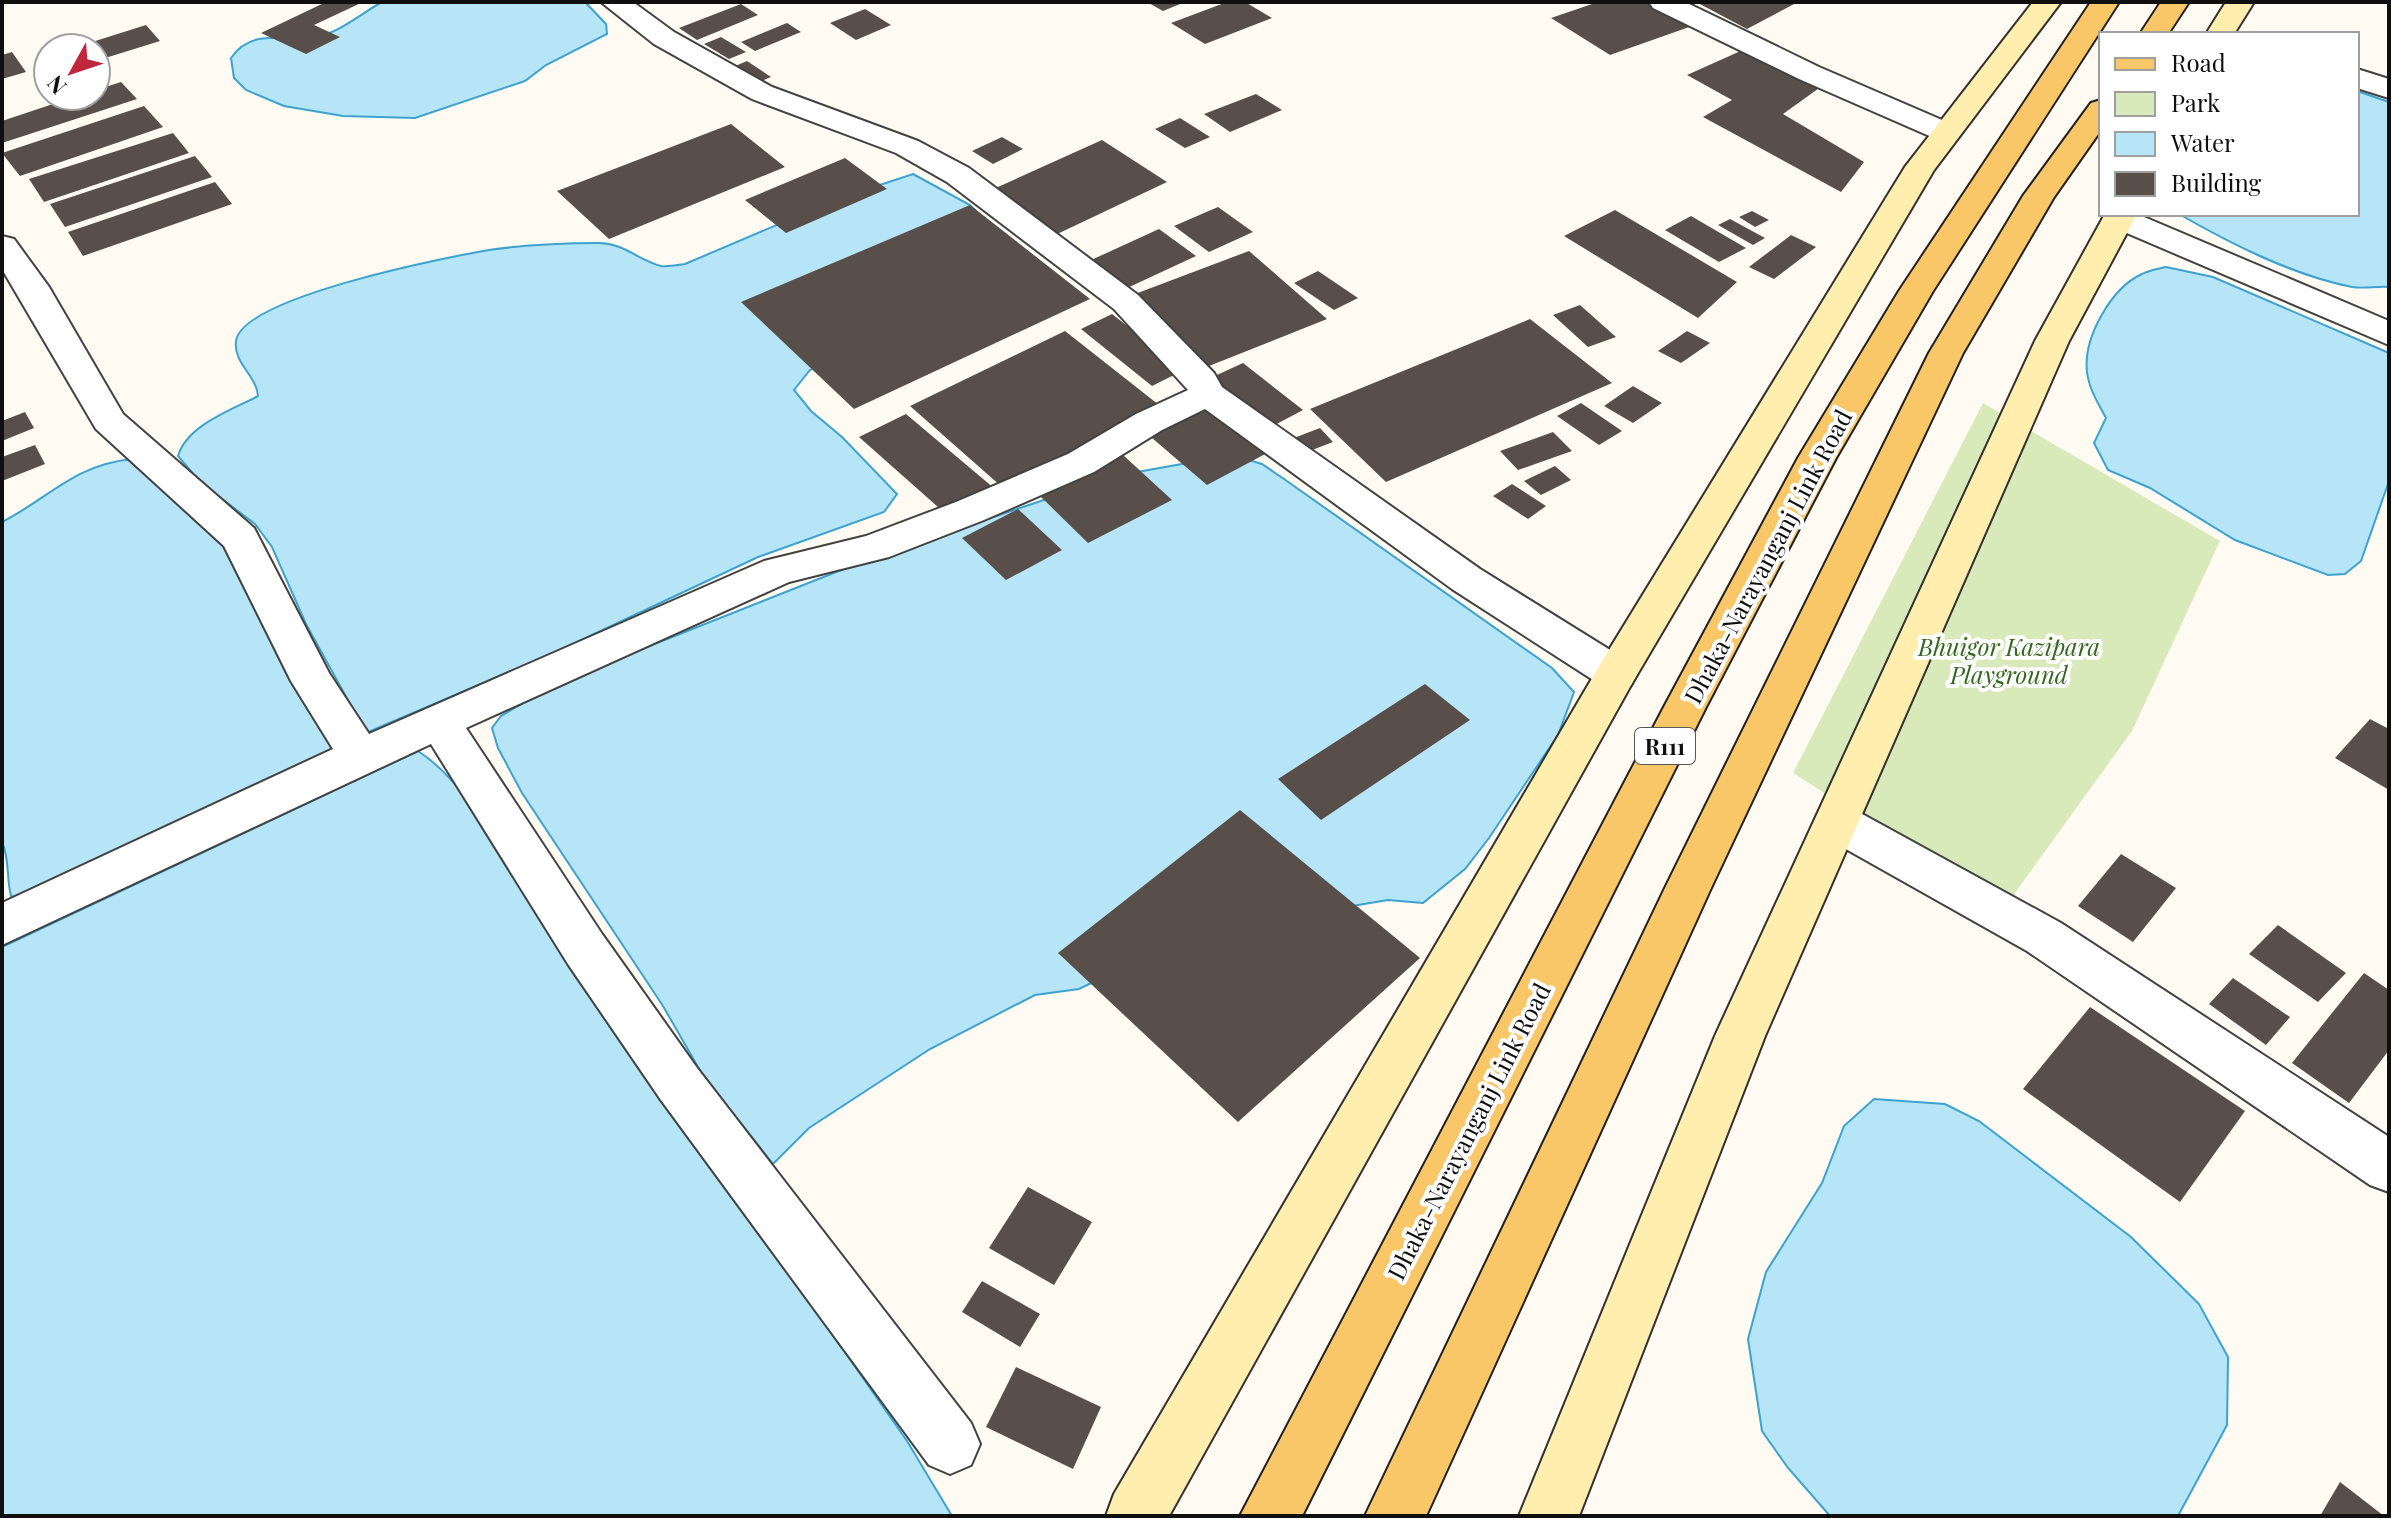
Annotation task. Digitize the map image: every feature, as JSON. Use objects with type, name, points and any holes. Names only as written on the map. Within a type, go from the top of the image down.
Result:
[{"type":"main road","name":"Dhaka-Narayanganj Link Road","points":[[1270,1516],[1817,458],[1916,291],[2105,2]]},
{"type":"main road","points":[[2155,32],[2175,2]]},
{"type":"main road","points":[[1395,1516],[1688,888],[1946,353],[2039,196],[2099,112]]},
{"type":"street","points":[[615,2],[676,46],[762,93],[907,147],[958,175],[1126,302],[1201,381],[1208,394],[1466,579],[1616,674]]},
{"type":"street","points":[[1663,2],[1785,62],[1945,132]]},
{"type":"street","points":[[1136,1516],[1616,674],[1945,132],[2047,2]]},
{"type":"street","points":[[2221,32],[2240,2]]},
{"type":"street","points":[[2359,79],[2389,89]]},
{"type":"street","points":[[1549,1516],[1740,1036],[2052,341],[2120,216],[2389,334]]},
{"type":"street","points":[[2,246],[32,287],[109,421],[240,538],[312,681],[360,756]]},
{"type":"street","points":[[2,925],[360,756],[778,571],[875,547],[1081,463],[1149,422],[1208,394]]},
{"type":"street","points":[[439,721],[585,949],[679,1084],[950,1444]]},
{"type":"street","points":[[1837,822],[2044,937],[2389,1167]]},
{"type":"green space","name":"Bhuigor Kazipara Playground","points":[[1983,403],[2220,541],[2132,731],[2004,908],[1793,773]]},
{"type":"water","points":[[382,2],[585,2],[606,24],[607,34],[546,65],[525,81],[415,118],[343,116],[284,106],[246,90],[234,78],[231,58],[249,42],[325,35]]},
{"type":"water","points":[[2359,92],[2389,102],[2389,287],[2361,288],[2329,282],[2241,247],[2183,216],[2359,216]]},
{"type":"water","points":[[913,174],[970,205],[984,219],[862,347],[810,370],[794,390],[811,411],[842,437],[897,494],[884,512],[758,557],[558,651],[366,733],[306,624],[272,547],[255,524],[201,483],[178,456],[183,445],[200,427],[258,396],[236,349],[236,341],[247,325],[272,309],[308,295],[433,261],[530,246],[608,244],[661,266],[685,264],[840,198]]},
{"type":"water","points":[[2166,267],[2213,277],[2389,353],[2389,481],[2361,561],[2345,574],[2328,575],[2235,540],[2150,488],[2108,470],[2094,443],[2106,418],[2094,396],[2087,372],[2094,330],[2120,290],[2142,274]]},
{"type":"water","points":[[1232,455],[1262,464],[1552,668],[1574,692],[1558,735],[1465,869],[1423,903],[1388,900],[1346,907],[1106,976],[1079,989],[1035,995],[930,1049],[809,1128],[773,1164],[702,1074],[663,1006],[522,793],[498,748],[492,728],[501,716],[537,695],[604,664],[869,559],[1115,476]]},
{"type":"water","points":[[132,459],[227,543],[334,738],[332,755],[30,902],[11,896],[2,842],[2,522],[78,475],[112,462]]},
{"type":"water","points":[[418,751],[435,764],[465,797],[524,893],[907,1441],[952,1516],[2,1516],[2,947]]},
{"type":"water","points":[[1874,1099],[1945,1104],[1979,1121],[2131,1237],[2199,1304],[2228,1357],[2227,1425],[2178,1516],[1830,1516],[1788,1468],[1762,1431],[1748,1339],[1766,1272],[1822,1183],[1844,1126]]},
{"type":"building","points":[[326,2],[363,2],[314,25],[340,37],[306,54],[261,33]]},
{"type":"building","points":[[1147,2],[1185,2],[1163,11]]},
{"type":"building","points":[[1227,2],[1245,2],[1272,18],[1205,44],[1171,23]]},
{"type":"building","points":[[1598,2],[1652,2],[1692,26],[1610,55],[1551,18]]},
{"type":"building","points":[[1696,2],[1798,2],[1747,29]]},
{"type":"building","points":[[741,4],[758,15],[697,40],[679,28]]},
{"type":"building","points":[[865,9],[891,25],[856,40],[830,23]]},
{"type":"building","points":[[787,23],[801,32],[755,51],[741,42]]},
{"type":"building","points":[[146,25],[160,41],[112,56],[112,36]]},
{"type":"building","points":[[721,37],[746,52],[729,59],[704,44]]},
{"type":"building","points":[[1745,49],[1822,86],[1783,114],[1864,162],[1841,192],[1703,117],[1732,100],[1687,75]]},
{"type":"building","points":[[12,52],[26,72],[2,79],[2,55]]},
{"type":"building","points":[[747,61],[771,77],[757,83],[733,67]]},
{"type":"building","points":[[121,82],[137,99],[112,107],[112,85]]},
{"type":"building","points":[[1256,94],[1282,110],[1230,132],[1204,114]]},
{"type":"building","points":[[144,106],[163,127],[20,176],[2,153]]},
{"type":"building","points":[[32,111],[97,112],[2,143],[2,121]]},
{"type":"building","points":[[1180,118],[1210,137],[1185,148],[1155,129]]},
{"type":"building","points":[[731,124],[785,167],[609,239],[557,191]]},
{"type":"building","points":[[173,133],[189,153],[44,202],[29,179]]},
{"type":"building","points":[[1002,137],[1023,149],[993,164],[972,151]]},
{"type":"building","points":[[1102,140],[1167,182],[1053,236],[989,191]]},
{"type":"building","points":[[195,156],[212,177],[65,227],[50,204]]},
{"type":"building","points":[[845,158],[887,189],[786,233],[745,200]]},
{"type":"building","points":[[215,182],[232,204],[83,256],[68,232]]},
{"type":"building","points":[[970,205],[1090,299],[854,409],[741,302]]},
{"type":"building","points":[[1218,207],[1253,232],[1209,252],[1174,226]]},
{"type":"building","points":[[1615,210],[1737,282],[1698,318],[1564,236]]},
{"type":"building","points":[[1752,211],[1769,220],[1755,227],[1739,217]]},
{"type":"building","points":[[1691,216],[1746,248],[1719,262],[1665,230]]},
{"type":"building","points":[[1730,219],[1765,238],[1753,245],[1718,225]]},
{"type":"building","points":[[1159,229],[1196,256],[1125,289],[1089,261]]},
{"type":"building","points":[[1791,235],[1816,247],[1774,279],[1749,267]]},
{"type":"building","points":[[1249,251],[1327,319],[1209,366],[1135,294]]},
{"type":"building","points":[[1318,271],[1358,298],[1334,310],[1294,283]]},
{"type":"building","points":[[1580,305],[1616,337],[1588,347],[1553,315]]},
{"type":"building","points":[[1112,314],[1184,370],[1152,386],[1081,329]]},
{"type":"building","points":[[1530,319],[1612,383],[1386,482],[1310,409]]},
{"type":"building","points":[[1065,331],[1159,405],[1002,487],[910,406]]},
{"type":"building","points":[[1687,331],[1710,343],[1681,363],[1658,351]]},
{"type":"building","points":[[1243,363],[1303,410],[1267,429],[1206,380]]},
{"type":"building","points":[[1633,386],[1662,403],[1633,423],[1604,406]]},
{"type":"building","points":[[1206,401],[1269,452],[1207,485],[1145,432]]},
{"type":"building","points":[[1581,403],[1622,431],[1599,445],[1557,416]]},
{"type":"building","points":[[25,412],[34,428],[2,441],[2,421]]},
{"type":"building","points":[[906,414],[995,489],[947,515],[859,437]]},
{"type":"building","points":[[1320,428],[1333,442],[1299,455],[1286,441]]},
{"type":"building","points":[[1553,432],[1572,451],[1518,470],[1500,451]]},
{"type":"building","points":[[35,445],[45,464],[2,481],[2,457]]},
{"type":"building","points":[[1123,455],[1172,500],[1088,543],[1040,496]]},
{"type":"building","points":[[1555,466],[1571,480],[1541,495],[1524,481]]},
{"type":"building","points":[[1512,484],[1546,506],[1528,519],[1493,496]]},
{"type":"building","points":[[1018,509],[1062,550],[1006,580],[962,538]]},
{"type":"building","points":[[1425,684],[1470,720],[1321,820],[1278,779]]},
{"type":"building","points":[[2370,719],[2389,729],[2389,790],[2335,758]]},
{"type":"building","points":[[1240,810],[1420,958],[1238,1122],[1058,953]]},
{"type":"building","points":[[2121,854],[2176,888],[2133,942],[2078,906]]},
{"type":"building","points":[[2278,925],[2346,973],[2318,1002],[2249,954]]},
{"type":"building","points":[[2364,973],[2389,990],[2389,1050],[2349,1103],[2292,1063]]},
{"type":"building","points":[[2233,978],[2290,1017],[2266,1045],[2209,1004]]},
{"type":"building","points":[[2090,1007],[2245,1111],[2180,1202],[2023,1089]]},
{"type":"building","points":[[1028,1187],[1092,1222],[1054,1285],[989,1248]]},
{"type":"building","points":[[982,1281],[1040,1314],[1020,1347],[962,1312]]},
{"type":"building","points":[[1016,1367],[1101,1407],[1073,1469],[986,1427]]},
{"type":"building","points":[[2340,1482],[2384,1516],[2320,1516]]}]
